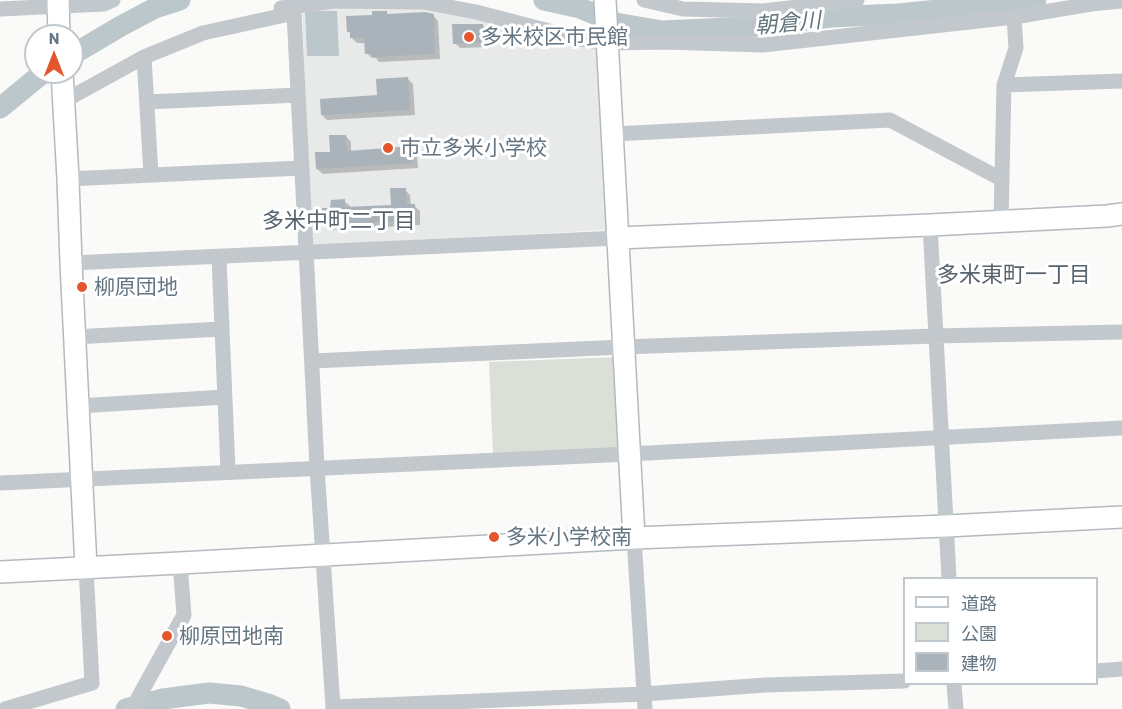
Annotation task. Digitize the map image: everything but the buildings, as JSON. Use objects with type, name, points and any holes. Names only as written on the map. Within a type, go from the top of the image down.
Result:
[{"type":"street","points":[[0,9],[58,3],[104,4],[113,0]]},
{"type":"street","points":[[605,0],[644,701]]},
{"type":"street","points":[[644,0],[683,9],[763,11],[857,0]]},
{"type":"street","points":[[203,33],[207,24],[290,6],[334,1],[423,2],[476,12],[580,39],[764,45],[1014,17],[1122,1]]},
{"type":"street","points":[[58,3],[59,24]]},
{"type":"street","points":[[0,696],[3,709],[92,683],[63,87],[203,33],[294,13],[317,467],[334,708],[644,701],[765,685],[903,681]]},
{"type":"street","points":[[1001,221],[1004,85],[1016,48],[1014,17]]},
{"type":"street","points":[[144,57],[151,175]]},
{"type":"street","points":[[1004,85],[1122,81]]},
{"type":"street","points":[[147,102],[298,96]]},
{"type":"street","points":[[612,134],[890,120],[1001,179]]},
{"type":"street","points":[[68,179],[301,168]]},
{"type":"street","points":[[71,263],[930,225],[1122,214]]},
{"type":"street","points":[[930,225],[949,577]]},
{"type":"street","points":[[219,257],[228,471]]},
{"type":"street","points":[[75,337],[222,329]]},
{"type":"street","points":[[312,361],[623,347],[1122,332]]},
{"type":"street","points":[[78,406],[225,398]]},
{"type":"street","points":[[0,483],[1122,428]]},
{"type":"street","points":[[0,572],[634,538],[1122,517]]},
{"type":"street","points":[[132,709],[184,615],[180,563]]},
{"type":"street","points":[[1098,670],[1122,669]]},
{"type":"street","points":[[954,685],[956,709]]},
{"type":"shaded area","points":[[422,4],[602,48],[608,230],[315,245],[311,240],[302,9]]},
{"type":"shaded area","points":[[305,11],[337,11],[339,56],[307,56]]},
{"type":"green space","points":[[617,357],[621,448],[493,454],[489,362]]},
{"type":"waterway","name":"朝倉川","points":[[84,48],[155,8],[180,0]]},
{"type":"waterway","name":"朝倉川","points":[[544,0],[580,8],[616,23],[662,31],[750,27],[831,17],[898,14],[1036,0]]},
{"type":"waterway","name":"朝倉川","points":[[0,108],[29,84]]},
{"type":"waterway","points":[[126,709],[163,699],[209,693],[241,696],[280,709]]},
{"type":"place","name":"多米校区市民館","points":[[469,37]]},
{"type":"place","name":"市立多米小学校","points":[[388,148]]},
{"type":"place","name":"柳原団地","points":[[82,287]]},
{"type":"place","name":"多米小学校南","points":[[494,537]]},
{"type":"place","name":"柳原団地南","points":[[167,636]]},
{"type":"district","name":"多米中町二丁目","points":[[339,221]]},
{"type":"district","name":"多米東町一丁目","points":[[1014,275]]}]
